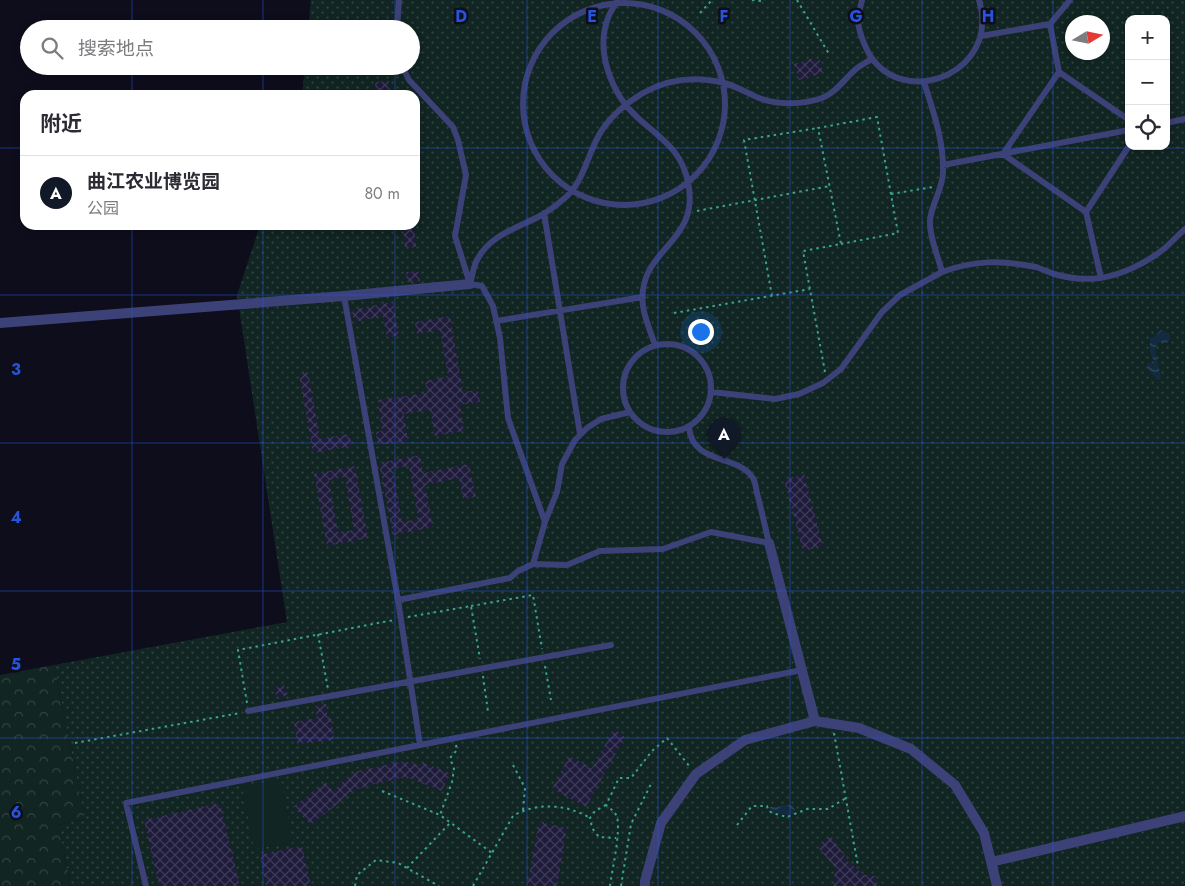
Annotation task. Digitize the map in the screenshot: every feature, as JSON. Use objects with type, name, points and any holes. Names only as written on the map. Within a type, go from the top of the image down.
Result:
[{"type":"street","points":[[0,323],[344,296],[470,284]]},
{"type":"street","points":[[769,543],[815,721]]},
{"type":"street","points":[[645,886],[661,823],[696,774],[745,740],[815,721],[859,728],[912,749],[954,785],[984,833],[997,886]]},
{"type":"street","points":[[991,862],[1185,816]]},
{"type":"lane","points":[[398,20],[400,0]]},
{"type":"lane","points":[[862,0],[858,18],[862,40],[872,59],[886,72],[904,80],[924,82],[943,78],[960,68],[973,54],[981,36],[982,16],[979,0]]},
{"type":"lane","points":[[981,36],[1050,24],[1070,0]]},
{"type":"lane","points":[[617,1],[608,18],[604,45],[612,82],[626,105],[636,116],[674,149],[683,165],[690,194],[688,212],[684,224],[676,238],[653,264],[646,276],[643,297],[646,320],[656,344]]},
{"type":"lane","points":[[617,1],[660,8],[690,25],[712,52],[724,83],[725,117],[716,149],[697,175],[671,195],[640,205],[608,205],[577,194],[551,175],[532,148],[523,117],[524,82],[537,50],[560,24],[591,7],[617,1]]},
{"type":"lane","points":[[1050,24],[1059,72],[1125,117]]},
{"type":"lane","points":[[470,284],[476,263],[492,241],[544,213],[572,190],[585,168],[601,131],[614,115],[643,93],[664,83],[684,80],[706,80],[724,83],[761,98],[782,102],[803,102],[822,98],[834,92],[856,68],[872,59]]},
{"type":"lane","points":[[1003,154],[1059,72]]},
{"type":"lane","points":[[407,75],[419,90]]},
{"type":"lane","points":[[924,82],[936,117],[943,165],[943,173],[930,221],[942,272]]},
{"type":"lane","points":[[420,91],[453,127],[458,140],[466,175],[455,236],[470,284]]},
{"type":"lane","points":[[1170,122],[1185,119]]},
{"type":"lane","points":[[943,165],[1125,131]]},
{"type":"lane","points":[[1086,212],[1126,150]]},
{"type":"lane","points":[[1003,154],[1086,212],[1100,278]]},
{"type":"lane","points":[[544,213],[580,434]]},
{"type":"lane","points":[[711,392],[775,399],[799,394],[826,380],[841,369],[882,312],[900,295],[942,272],[958,266],[986,261],[1037,268],[1079,279],[1100,278],[1124,272],[1146,261],[1185,230]]},
{"type":"lane","points":[[470,284],[482,286],[493,306],[500,338],[508,418],[545,522]]},
{"type":"lane","points":[[344,296],[398,600],[420,745]]},
{"type":"lane","points":[[496,321],[643,297]]},
{"type":"lane","points":[[670,343],[684,346],[696,354],[705,365],[710,378],[711,392],[708,406],[700,418],[689,427],[676,432],[660,432],[646,428],[630,412],[622,390],[624,375],[631,362],[642,351],[656,344],[670,343]]},
{"type":"lane","points":[[533,564],[545,522],[557,492],[562,464],[575,440],[586,428],[601,418],[630,412]]},
{"type":"lane","points":[[398,600],[510,578],[518,571],[533,564],[567,565],[600,551],[663,549],[711,532],[769,543],[753,479],[746,470],[704,452],[692,439],[689,427]]},
{"type":"lane","points":[[248,711],[611,645]]},
{"type":"lane","points":[[146,886],[126,803],[802,670]]},
{"type":"path","points":[[700,13],[712,0]]},
{"type":"path","points":[[752,0],[760,2],[765,0]]},
{"type":"path","points":[[797,0],[829,54]]},
{"type":"path","points":[[772,296],[744,140],[877,117],[898,233],[803,251],[826,380]]},
{"type":"path","points":[[818,128],[840,244]]},
{"type":"path","points":[[891,194],[940,185]]},
{"type":"path","points":[[688,212],[830,186]]},
{"type":"path","points":[[674,314],[810,289]]},
{"type":"path","points":[[75,743],[248,711],[238,650],[533,595],[551,700]]},
{"type":"path","points":[[471,606],[488,712]]},
{"type":"path","points":[[318,634],[329,696]]},
{"type":"path","points":[[833,724],[858,866]]},
{"type":"path","points":[[440,815],[452,782],[454,769],[450,758],[457,750],[455,738]]},
{"type":"path","points":[[616,838],[599,837],[592,828],[590,818],[595,811],[606,805],[619,778],[631,778],[652,752],[667,738],[696,774]]},
{"type":"path","points":[[513,765],[526,788],[524,810]]},
{"type":"path","points":[[621,886],[631,824],[650,784]]},
{"type":"path","points":[[382,791],[440,815],[492,853]]},
{"type":"path","points":[[737,825],[752,806],[767,806],[768,810],[772,813],[787,817],[807,809],[828,809],[846,798]]},
{"type":"path","points":[[606,805],[614,811],[617,818],[610,886]]},
{"type":"path","points":[[473,886],[513,816],[524,810],[550,806],[580,812],[590,818]]},
{"type":"path","points":[[407,868],[451,822]]},
{"type":"path","points":[[355,886],[357,875],[376,860],[398,863],[439,886]]},
{"type":"green space","points":[[311,0],[1185,0],[1185,886],[71,886],[58,825],[85,819],[54,665],[287,622],[237,295],[258,230],[420,230],[420,90],[303,90],[304,75],[420,75],[420,20],[309,20]]},
{"type":"green space","points":[[54,665],[85,819],[58,825],[71,886],[0,886],[0,675]]},
{"type":"green space","points":[[281,779],[293,842],[254,849],[242,787]]},
{"type":"water","points":[[1161,330],[1170,334],[1170,339],[1167,343],[1159,342],[1155,348],[1161,378],[1159,380],[1149,371],[1147,363],[1149,362],[1153,366],[1154,362],[1150,351],[1150,338],[1153,338]]},
{"type":"water","points":[[792,805],[795,810],[787,815],[772,812],[769,807],[779,807]]},
{"type":"building","points":[[814,58],[815,61],[820,60],[823,73],[799,80],[794,64]]},
{"type":"building","points":[[389,81],[390,90],[376,90],[375,82]]},
{"type":"building","points":[[403,230],[414,230],[416,247],[405,248]]},
{"type":"building","points":[[406,272],[419,272],[420,281],[407,282]]},
{"type":"building","points":[[393,302],[399,335],[387,338],[383,316],[354,322],[352,310]]},
{"type":"building","points":[[450,316],[463,392],[478,390],[480,402],[460,405],[464,431],[435,436],[430,410],[404,414],[408,441],[378,445],[376,432],[382,431],[378,400],[427,393],[425,381],[448,376],[440,330],[417,334],[415,322]]},
{"type":"building","points":[[308,372],[320,439],[349,434],[352,446],[313,453],[299,374]]},
{"type":"building","points":[[420,455],[423,473],[469,464],[476,497],[463,499],[459,478],[425,485],[433,527],[393,535],[379,463]],"holes":[[[409,466],[418,519],[402,522],[393,469]]]},
{"type":"building","points":[[355,466],[368,538],[327,546],[314,474]],"holes":[[[345,477],[354,530],[338,532],[329,480]]]},
{"type":"building","points":[[804,474],[823,546],[803,551],[784,480]]},
{"type":"building","points":[[283,684],[288,694],[278,699],[274,689]]},
{"type":"building","points":[[326,704],[328,718],[331,718],[334,740],[297,744],[294,722],[317,718],[315,706]]},
{"type":"building","points":[[614,729],[625,737],[586,807],[552,789],[569,756],[592,768]]},
{"type":"building","points":[[404,761],[419,765],[421,762],[450,773],[442,791],[406,777],[375,784],[355,790],[311,825],[293,807],[326,782],[333,791],[345,779],[358,771]]},
{"type":"building","points":[[220,803],[240,886],[159,886],[144,820]]},
{"type":"building","points":[[539,822],[567,828],[557,886],[527,886]]},
{"type":"building","points":[[831,836],[845,856],[843,857],[864,875],[876,876],[877,886],[834,886],[835,868],[818,847]]},
{"type":"building","points":[[302,846],[311,886],[266,886],[260,855]]},
{"type":"place","name":"曲江农业博览园","points":[[724,459]]}]
